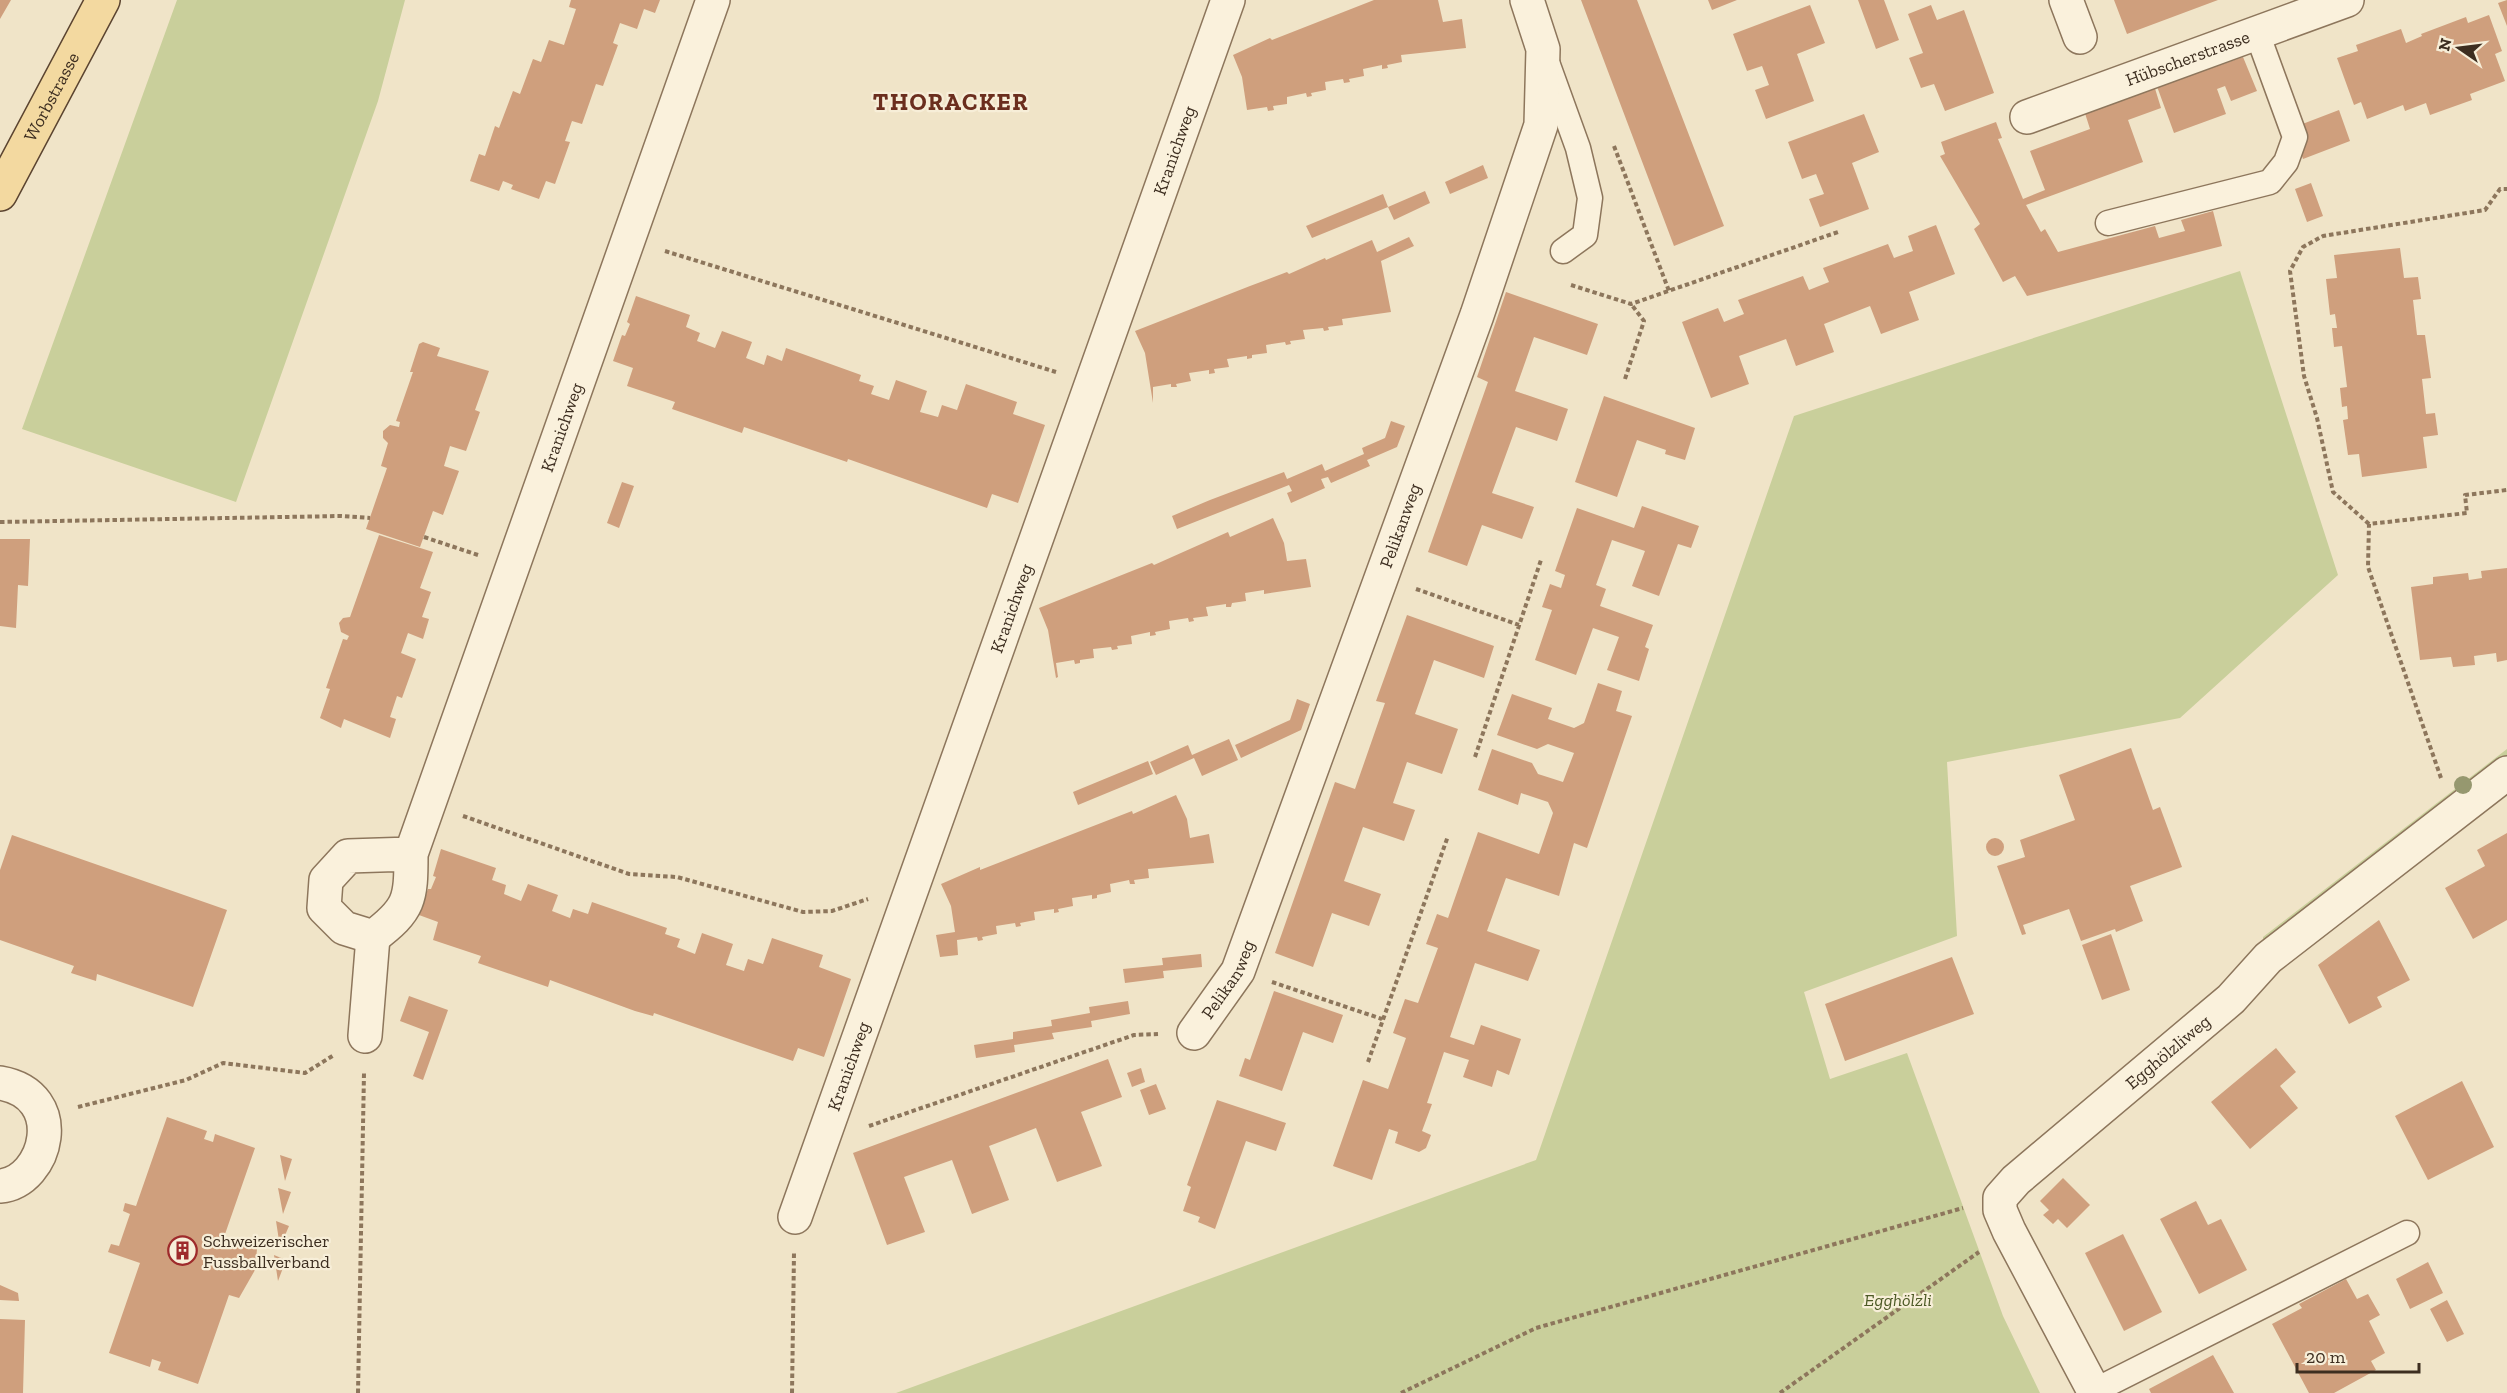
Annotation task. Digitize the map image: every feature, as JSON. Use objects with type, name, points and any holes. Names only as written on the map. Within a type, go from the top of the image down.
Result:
[{"type":"main road","name":"Worbstrasse","points":[[0,194],[104,0]]},
{"type":"street","name":"Kranichweg","points":[[373,937],[399,917],[411,887],[411,854],[713,0]]},
{"type":"street","name":"Kranichweg","points":[[795,1217],[1228,0]]},
{"type":"street","name":"Pelikanweg","points":[[1194,1033],[1238,970],[1477,315],[1540,125],[1543,50],[1527,0]]},
{"type":"street","points":[[2066,0],[2079,37]]},
{"type":"street","name":"Hübscherstrasse","points":[[2027,117],[2347,0]]},
{"type":"street","name":"Egghölzliweg","points":[[2000,1198],[2016,1180],[2231,999],[2268,958],[2507,773]]},
{"type":"street","points":[[365,1036],[373,937],[344,928],[324,908],[326,880],[348,855],[411,854]]},
{"type":"street","points":[[0,1083],[24,1089],[45,1116],[43,1146],[28,1172],[0,1186]]},
{"type":"street","points":[[2000,1198],[2000,1210],[2009,1231],[2095,1392]]},
{"type":"lane","points":[[2108,223],[2270,182],[2286,162],[2295,137],[2257,33]]},
{"type":"lane","points":[[1543,50],[1578,148],[1590,198],[1585,235],[1563,251]]},
{"type":"lane","points":[[2095,1392],[2407,1233]]},
{"type":"path","points":[[2507,189],[2500,189],[2485,210],[2323,236],[2303,247],[2290,271],[2304,376],[2317,418],[2333,492],[2369,524],[2467,513],[2465,495],[2507,490]]},
{"type":"path","points":[[1631,304],[1838,232]]},
{"type":"path","points":[[627,240],[1093,384]]},
{"type":"path","points":[[1563,282],[1631,304],[1644,321],[1624,379]]},
{"type":"path","points":[[0,522],[341,516],[370,518]]},
{"type":"path","points":[[2369,524],[2368,567],[2445,790]]},
{"type":"path","points":[[424,537],[513,567]]},
{"type":"path","points":[[1475,757],[1541,560]]},
{"type":"path","points":[[1382,576],[1519,625]]},
{"type":"path","points":[[430,804],[629,874],[677,877],[803,912],[832,911],[874,897],[910,892]]},
{"type":"path","points":[[1368,1062],[1448,836]]},
{"type":"path","points":[[1238,970],[1382,1019]]},
{"type":"path","points":[[822,1142],[1134,1035],[1194,1033]]},
{"type":"path","points":[[45,1116],[186,1080],[223,1063],[305,1073],[365,1036]]},
{"type":"path","points":[[358,1393],[365,1036]]},
{"type":"path","points":[[1401,1393],[1536,1328],[2000,1198]]},
{"type":"path","points":[[792,1393],[795,1217]]},
{"type":"path","points":[[1780,1393],[2009,1231]]},
{"type":"green space","points":[[177,0],[405,0],[378,101],[236,502],[22,429]]},
{"type":"green space","name":"Egghölzli","points":[[2240,271],[2338,575],[2180,718],[1947,762],[1957,936],[1804,992],[1830,1079],[1907,1053],[2003,1316],[2040,1393],[896,1393],[1536,1160],[1794,416]]},
{"type":"green space","points":[[2507,749],[2507,756],[2263,943],[2263,937]]},
{"type":"building","points":[[0,0],[11,0],[0,19]]},
{"type":"building","points":[[571,0],[660,0],[655,13],[644,9],[637,29],[620,23],[613,43],[618,45],[603,86],[596,84],[582,124],[572,121],[565,141],[570,142],[555,184],[546,181],[539,199],[511,189],[513,185],[503,181],[499,191],[470,181],[479,154],[485,156],[495,126],[499,128],[513,91],[520,94],[533,59],[541,62],[549,40],[564,45],[576,9],[569,7]]},
{"type":"building","points":[[1374,0],[1438,0],[1443,22],[1462,19],[1466,48],[1401,55],[1402,62],[1387,65],[1388,68],[1382,69],[1382,65],[1363,69],[1364,76],[1349,79],[1350,82],[1344,83],[1343,79],[1325,82],[1326,90],[1311,93],[1312,96],[1307,97],[1306,93],[1287,97],[1287,104],[1273,106],[1274,110],[1268,111],[1267,107],[1247,110],[1242,77],[1233,55],[1270,38],[1272,40]]},
{"type":"building","points":[[1581,0],[1637,0],[1724,226],[1674,246]]},
{"type":"building","points":[[1708,0],[1737,0],[1712,10]]},
{"type":"building","points":[[1858,0],[1884,0],[1899,40],[1876,49]]},
{"type":"building","points":[[2114,0],[2218,0],[2127,34]]},
{"type":"building","points":[[2507,0],[2507,26],[2498,3]]},
{"type":"building","points":[[1810,5],[1825,43],[1797,54],[1814,101],[1766,119],[1755,90],[1769,85],[1762,66],[1747,71],[1733,34]]},
{"type":"building","points":[[1931,5],[1937,20],[1964,10],[1994,93],[1945,111],[1934,84],[1921,88],[1909,58],[1923,53],[1908,14]]},
{"type":"building","points":[[2489,15],[2502,51],[2495,54],[2505,81],[2470,94],[2472,100],[2430,115],[2426,103],[2405,111],[2403,105],[2367,119],[2361,102],[2354,105],[2337,58],[2358,51],[2356,45],[2401,29],[2406,43],[2422,36],[2421,34],[2466,17],[2468,23]]},
{"type":"building","points":[[2243,57],[2257,91],[2231,101],[2225,86],[2217,89],[2226,114],[2174,133],[2155,81],[2206,62],[2209,69]]},
{"type":"building","points":[[2153,82],[2161,108],[2128,120],[2143,162],[2026,205],[2041,232],[2045,229],[2058,252],[2155,226],[2159,238],[2185,231],[2181,220],[2213,211],[2222,246],[2027,296],[2015,276],[2003,282],[1974,229],[1980,224],[1940,156],[1945,154],[1941,142],[1996,122],[2002,138],[1998,139],[2023,199],[2045,190],[2030,151],[2090,129],[2083,107]]},
{"type":"building","points":[[2339,110],[2350,141],[2303,159],[2292,128]]},
{"type":"building","points":[[1864,114],[1879,152],[1852,163],[1869,209],[1820,227],[1809,199],[1824,194],[1816,174],[1802,179],[1788,142]]},
{"type":"building","points":[[1483,165],[1488,178],[1450,194],[1445,182]]},
{"type":"building","points":[[2311,183],[2323,216],[2307,222],[2295,189]]},
{"type":"building","points":[[1425,191],[1430,203],[1394,220],[1388,207]]},
{"type":"building","points":[[1383,194],[1388,207],[1312,238],[1306,226]]},
{"type":"building","points":[[1936,225],[1955,274],[1909,292],[1919,320],[1881,334],[1870,306],[1824,324],[1834,352],[1796,366],[1786,339],[1739,356],[1749,384],[1711,398],[1682,322],[1718,308],[1724,322],[1744,314],[1738,300],[1803,276],[1809,290],[1829,282],[1823,268],[1888,244],[1894,258],[1913,251],[1908,236]]},
{"type":"building","points":[[1409,237],[1414,246],[1381,261],[1391,312],[1342,319],[1343,325],[1328,327],[1329,330],[1324,331],[1323,328],[1303,330],[1305,339],[1290,341],[1291,344],[1286,345],[1285,342],[1266,345],[1267,353],[1252,355],[1252,358],[1247,359],[1247,356],[1227,359],[1229,367],[1214,369],[1215,373],[1209,374],[1209,370],[1189,373],[1191,381],[1176,384],[1177,387],[1171,387],[1171,384],[1153,387],[1153,403],[1145,353],[1135,331],[1287,272],[1289,274],[1325,258],[1326,260],[1372,240],[1377,252]]},
{"type":"building","points":[[2400,248],[2404,278],[2418,277],[2421,299],[2413,300],[2417,335],[2425,335],[2431,378],[2422,379],[2426,414],[2435,413],[2438,435],[2423,437],[2427,468],[2362,477],[2359,454],[2348,455],[2343,420],[2348,419],[2347,406],[2342,407],[2340,388],[2347,387],[2342,346],[2334,347],[2332,328],[2337,328],[2335,314],[2330,315],[2326,279],[2337,278],[2334,255]]},
{"type":"building","points":[[1506,292],[1598,324],[1587,355],[1534,337],[1515,391],[1568,409],[1557,441],[1516,427],[1492,493],[1534,507],[1522,539],[1482,525],[1467,566],[1428,552],[1488,382],[1477,377]]},
{"type":"building","points":[[636,296],[690,315],[686,327],[700,333],[697,341],[715,348],[722,331],[752,342],[746,358],[764,365],[767,355],[782,361],[786,348],[861,375],[859,381],[874,386],[871,394],[889,400],[896,380],[927,391],[920,412],[938,417],[942,405],[957,410],[966,384],[1017,402],[1013,414],[1045,425],[1018,503],[992,494],[987,508],[848,459],[847,462],[744,427],[742,433],[672,409],[675,402],[627,386],[633,368],[613,361],[622,335],[625,336],[630,324],[627,322]]},
{"type":"building","points":[[423,342],[440,348],[437,356],[489,371],[475,410],[480,412],[466,451],[450,446],[444,466],[459,471],[443,515],[433,511],[420,547],[366,529],[387,468],[381,466],[388,443],[383,438],[383,431],[390,425],[399,427],[400,422],[396,421],[413,372],[410,372],[419,344]]},
{"type":"building","points":[[1604,396],[1695,428],[1685,460],[1665,454],[1666,450],[1637,440],[1617,497],[1575,482]]},
{"type":"building","points":[[1391,421],[1405,426],[1397,447],[1367,460],[1370,466],[1331,483],[1328,477],[1321,479],[1325,488],[1291,503],[1287,493],[1292,491],[1289,485],[1177,529],[1172,516],[1210,500],[1284,472],[1287,479],[1322,464],[1325,471],[1364,454],[1362,448],[1385,438]]},
{"type":"building","points":[[622,482],[634,486],[619,528],[607,523]]},
{"type":"building","points":[[1642,506],[1699,526],[1691,548],[1678,544],[1659,596],[1632,586],[1645,551],[1612,540],[1596,585],[1606,589],[1600,606],[1653,625],[1645,647],[1649,649],[1639,681],[1607,670],[1619,637],[1593,628],[1576,675],[1535,660],[1552,610],[1542,607],[1550,584],[1561,588],[1565,575],[1555,571],[1577,508],[1634,528]]},
{"type":"building","points":[[1273,518],[1284,543],[1287,561],[1306,559],[1311,587],[1264,594],[1264,590],[1245,593],[1246,601],[1232,603],[1231,607],[1226,607],[1226,604],[1206,607],[1208,616],[1193,618],[1194,621],[1189,622],[1188,618],[1169,621],[1170,629],[1155,632],[1156,635],[1150,636],[1150,632],[1131,636],[1132,644],[1117,646],[1118,649],[1112,650],[1111,647],[1093,649],[1094,658],[1080,660],[1080,663],[1075,664],[1074,660],[1056,663],[1058,677],[1056,678],[1048,630],[1039,608],[1152,563],[1154,565],[1228,532],[1230,537]]},
{"type":"building","points":[[379,535],[433,552],[420,588],[431,592],[422,617],[429,619],[423,639],[408,633],[401,653],[416,659],[402,698],[397,696],[390,717],[396,719],[390,738],[344,719],[341,728],[320,718],[330,689],[326,688],[343,639],[347,640],[349,636],[341,632],[339,623],[343,618],[350,617]]},
{"type":"building","points":[[0,539],[30,539],[28,586],[18,585],[16,628],[0,626]]},
{"type":"building","points":[[2507,568],[2507,660],[2497,662],[2496,653],[2474,656],[2475,665],[2453,667],[2451,657],[2420,660],[2411,587],[2433,584],[2433,577],[2468,573],[2469,580],[2482,578],[2481,571]]},
{"type":"building","points":[[1407,615],[1494,646],[1484,678],[1434,660],[1415,714],[1458,729],[1442,774],[1407,762],[1393,803],[1415,810],[1404,841],[1363,827],[1344,881],[1381,894],[1369,926],[1332,913],[1313,967],[1275,953],[1335,782],[1355,789],[1385,703],[1376,701]]},
{"type":"building","points":[[1598,683],[1622,691],[1616,711],[1632,716],[1587,848],[1574,843],[1559,896],[1506,878],[1487,931],[1540,950],[1528,981],[1475,963],[1450,1037],[1474,1045],[1481,1025],[1521,1039],[1509,1075],[1497,1070],[1492,1087],[1463,1077],[1469,1060],[1444,1052],[1427,1103],[1432,1104],[1422,1131],[1431,1135],[1426,1148],[1419,1152],[1395,1143],[1398,1132],[1389,1129],[1372,1180],[1333,1166],[1363,1080],[1388,1089],[1406,1038],[1393,1033],[1405,999],[1418,1003],[1438,948],[1426,944],[1437,914],[1448,918],[1478,832],[1539,854],[1553,813],[1548,802],[1521,793],[1518,805],[1478,790],[1492,749],[1532,763],[1538,774],[1563,782],[1574,753],[1548,744],[1537,749],[1497,735],[1512,694],[1552,708],[1548,719],[1574,728],[1584,723]]},
{"type":"building","points":[[1297,699],[1310,704],[1301,730],[1241,758],[1235,745],[1290,720]]},
{"type":"building","points":[[1229,739],[1238,760],[1202,776],[1194,758],[1156,775],[1150,762],[1188,745],[1192,755]]},
{"type":"building","points":[[2131,748],[2153,810],[2160,807],[2182,867],[2130,886],[2143,921],[2116,932],[2115,929],[2081,941],[2069,909],[2023,925],[2026,934],[2022,935],[1997,866],[2025,857],[2020,840],[2075,820],[2059,775]]},
{"type":"building","points":[[1148,761],[1153,774],[1078,805],[1073,792]]},
{"type":"building","points":[[1176,795],[1187,819],[1190,838],[1209,834],[1214,863],[1148,869],[1149,878],[1134,880],[1135,884],[1130,884],[1129,880],[1110,884],[1111,892],[1097,895],[1097,898],[1092,899],[1092,895],[1072,898],[1073,906],[1058,909],[1059,912],[1054,913],[1054,909],[1034,912],[1035,920],[1020,923],[1021,926],[1016,927],[1015,923],[996,926],[997,934],[982,937],[983,940],[978,941],[977,937],[957,940],[958,955],[940,957],[936,935],[955,932],[951,906],[941,884],[980,867],[980,870],[1132,811],[1133,814]]},
{"type":"building","points":[[2507,833],[2507,920],[2473,939],[2445,888],[2485,866],[2477,850]]},
{"type":"building","points":[[12,835],[227,910],[193,1007],[97,974],[96,981],[71,973],[74,966],[0,940],[0,870]]},
{"type":"building","points":[[1995,838],[2001,841],[2004,847],[2001,853],[1995,856],[1989,853],[1986,847],[1989,841]]},
{"type":"building","points":[[441,849],[496,868],[492,880],[506,885],[504,894],[521,901],[528,884],[558,895],[552,911],[570,918],[573,909],[588,914],[592,902],[667,928],[665,934],[680,939],[677,947],[695,954],[702,933],[733,944],[726,965],[744,971],[748,959],[763,964],[772,938],[823,955],[819,967],[851,979],[824,1057],[798,1048],[793,1061],[654,1013],[653,1016],[635,1011],[550,980],[548,987],[478,963],[481,956],[433,940],[438,922],[419,915],[428,889],[431,889],[436,877],[433,876]]},
{"type":"building","points":[[2379,920],[2410,980],[2377,997],[2382,1007],[2349,1024],[2318,965]]},
{"type":"building","points":[[2111,934],[2130,990],[2102,1000],[2082,945]]},
{"type":"building","points":[[1201,954],[1202,967],[1163,971],[1164,978],[1125,983],[1123,969],[1163,965],[1162,958]]},
{"type":"building","points":[[1952,957],[1974,1014],[1845,1061],[1825,1004]]},
{"type":"building","points":[[1274,991],[1343,1015],[1333,1043],[1303,1032],[1282,1091],[1239,1076],[1245,1058],[1250,1060]]},
{"type":"building","points":[[409,996],[448,1010],[423,1080],[413,1076],[429,1032],[400,1021]]},
{"type":"building","points":[[1128,1001],[1130,1014],[1091,1021],[1092,1027],[1052,1033],[1054,1039],[1014,1045],[1015,1052],[976,1058],[974,1045],[1013,1039],[1013,1032],[1052,1026],[1051,1020],[1090,1013],[1089,1007]]},
{"type":"building","points":[[2276,1048],[2296,1072],[2280,1086],[2298,1108],[2250,1149],[2211,1102]]},
{"type":"building","points":[[1108,1059],[1122,1097],[1081,1112],[1102,1166],[1057,1182],[1036,1128],[989,1146],[1009,1200],[972,1214],[952,1160],[904,1177],[925,1232],[887,1245],[853,1153]]},
{"type":"building","points":[[1141,1068],[1145,1082],[1132,1087],[1127,1073]]},
{"type":"building","points":[[2462,1081],[2494,1147],[2428,1180],[2395,1116]]},
{"type":"building","points":[[1156,1084],[1166,1109],[1149,1115],[1140,1090]]},
{"type":"building","points":[[1217,1100],[1286,1123],[1276,1151],[1246,1141],[1215,1229],[1198,1222],[1200,1217],[1183,1211],[1191,1187],[1187,1185]]},
{"type":"building","name":"Schweizerischer Fussballverband","points":[[167,1117],[207,1131],[204,1139],[213,1142],[215,1134],[255,1148],[224,1237],[257,1249],[255,1270],[239,1298],[229,1295],[198,1384],[158,1370],[161,1362],[152,1359],[150,1367],[109,1353],[140,1263],[108,1252],[111,1244],[119,1246],[130,1214],[123,1211],[125,1203],[136,1206]]},
{"type":"building","points":[[280,1155],[292,1159],[285,1181]]},
{"type":"building","points":[[2063,1178],[2090,1205],[2067,1228],[2058,1219],[2053,1224],[2043,1215],[2049,1210],[2040,1201]]},
{"type":"building","points":[[278,1188],[291,1192],[283,1214]]},
{"type":"building","points":[[2196,1201],[2208,1225],[2221,1219],[2247,1270],[2199,1294],[2160,1219]]},
{"type":"building","points":[[276,1221],[289,1226],[280,1247]]},
{"type":"building","points":[[2123,1234],[2162,1312],[2124,1331],[2085,1253]]},
{"type":"building","points":[[274,1255],[286,1260],[278,1281]]},
{"type":"building","points":[[2428,1262],[2443,1293],[2410,1309],[2396,1279]]},
{"type":"building","points":[[2346,1279],[2357,1299],[2368,1294],[2380,1315],[2369,1321],[2385,1353],[2371,1361],[2376,1370],[2334,1393],[2309,1393],[2272,1324],[2302,1308],[2299,1304]]},
{"type":"building","points":[[0,1285],[18,1293],[19,1301],[0,1300]]},
{"type":"building","points":[[2447,1300],[2464,1334],[2447,1342],[2430,1309]]},
{"type":"building","points":[[0,1319],[25,1320],[23,1393],[0,1393]]},
{"type":"building","points":[[2213,1355],[2234,1393],[2151,1393],[2149,1389]]},
{"type":"place","name":"Schweizerischer Fussballverband","points":[[182,1251]]},
{"type":"district","name":"THORACKER","points":[[951,102]]}]
